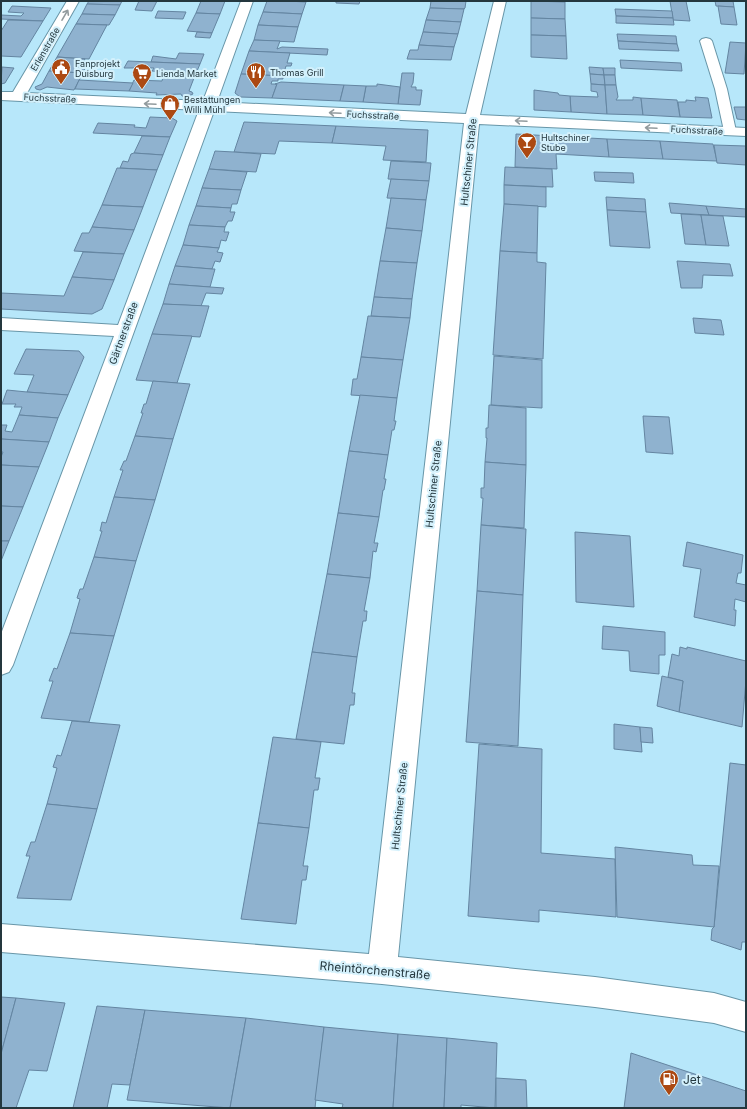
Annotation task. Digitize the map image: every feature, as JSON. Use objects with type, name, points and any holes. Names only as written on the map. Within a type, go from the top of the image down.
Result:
[{"type":"street","name":"Erlenstraße","points":[[17,97],[73,1]]},
{"type":"street","name":"Gärtnerstraße","points":[[1,665],[247,1]]},
{"type":"street","name":"Hultschiner Straße","points":[[382,970],[472,119],[500,1]]},
{"type":"street","name":"Fuchsstraße","points":[[1,96],[746,132]]},
{"type":"street","points":[[1,324],[124,331]]},
{"type":"street","name":"Rheintörchenstraße","points":[[1,938],[382,970],[595,992],[714,1008],[746,1016]]},
{"type":"lane","points":[[706,41],[721,89],[730,131]]},
{"type":"building","points":[[89,1],[122,1],[120,5],[87,4]]},
{"type":"building","points":[[139,1],[157,1],[152,11],[135,10]]},
{"type":"building","points":[[201,1],[225,1],[220,14],[196,13]]},
{"type":"building","points":[[267,1],[306,2],[302,14],[263,12]]},
{"type":"building","points":[[336,1],[360,1],[359,4],[336,3]]},
{"type":"building","points":[[431,1],[466,1],[464,9],[430,8]]},
{"type":"building","points":[[531,1],[565,2],[565,19],[531,18]]},
{"type":"building","points":[[670,1],[686,1],[690,21],[673,20]]},
{"type":"building","points":[[715,1],[733,1],[734,7],[716,6]]},
{"type":"building","points":[[87,4],[120,5],[115,15],[82,14]]},
{"type":"building","points":[[12,6],[51,8],[43,21],[1,19],[1,15],[21,16],[24,13],[8,12]]},
{"type":"building","points":[[718,6],[734,7],[737,25],[721,24]]},
{"type":"building","points":[[430,8],[464,9],[461,22],[426,20]]},
{"type":"building","points":[[615,9],[672,11],[673,18],[616,16]]},
{"type":"building","points":[[158,11],[186,12],[183,19],[155,18]]},
{"type":"building","points":[[263,12],[302,14],[298,27],[258,25]]},
{"type":"building","points":[[196,13],[220,14],[212,33],[187,31]]},
{"type":"building","points":[[82,14],[115,15],[109,25],[76,24]]},
{"type":"building","points":[[616,16],[673,18],[674,25],[616,23]]},
{"type":"building","points":[[531,18],[565,19],[566,36],[531,35]]},
{"type":"building","points":[[8,20],[43,21],[21,57],[1,56],[1,31]]},
{"type":"building","points":[[426,20],[461,22],[458,34],[423,32]]},
{"type":"building","points":[[76,24],[107,25],[89,59],[57,57]]},
{"type":"building","points":[[258,25],[298,27],[294,42],[254,40]]},
{"type":"building","points":[[197,32],[212,33],[210,38],[195,37]]},
{"type":"building","points":[[423,32],[458,34],[454,47],[419,45]]},
{"type":"building","points":[[617,34],[676,36],[677,44],[618,41]]},
{"type":"building","points":[[531,35],[566,36],[567,59],[531,57]]},
{"type":"building","points":[[254,40],[280,41],[277,49],[282,47],[328,49],[327,55],[249,51]]},
{"type":"building","points":[[618,41],[677,44],[679,51],[619,49]]},
{"type":"building","points":[[730,42],[746,43],[744,74],[725,73]]},
{"type":"building","points":[[419,45],[454,47],[451,60],[407,59],[410,50],[418,50]]},
{"type":"building","points":[[249,51],[290,53],[287,63],[292,63],[291,66],[286,66],[283,76],[241,74]]},
{"type":"building","points":[[179,53],[204,54],[200,64],[151,62],[153,56],[176,59]]},
{"type":"building","points":[[57,57],[85,59],[81,67],[86,67],[82,73],[49,71]]},
{"type":"building","points":[[620,60],[681,63],[682,71],[621,68]]},
{"type":"building","points":[[128,61],[200,64],[194,78],[163,77],[165,72],[152,71],[154,68],[124,68]]},
{"type":"building","points":[[2,67],[14,68],[5,83],[1,84]]},
{"type":"building","points":[[589,67],[603,68],[604,75],[590,74]]},
{"type":"building","points":[[603,68],[615,68],[615,75],[604,75]]},
{"type":"building","points":[[49,71],[83,73],[74,90],[47,87],[40,90],[36,89],[35,87],[42,84]]},
{"type":"building","points":[[402,73],[414,73],[411,87],[416,87],[416,90],[422,90],[420,105],[398,104]]},
{"type":"building","name":"Thomas Grill","points":[[241,74],[283,76],[283,79],[272,81],[271,84],[277,84],[272,98],[240,97],[235,93]]},
{"type":"building","points":[[590,74],[604,75],[605,85],[591,84]]},
{"type":"building","points":[[604,75],[615,75],[616,85],[605,85]]},
{"type":"building","points":[[163,77],[194,78],[189,91],[193,94],[186,97],[182,96],[181,94],[156,95],[157,93],[129,91],[134,80],[162,81]]},
{"type":"building","points":[[79,80],[133,83],[129,91],[75,89]]},
{"type":"building","points":[[281,82],[344,85],[340,101],[272,98],[277,84],[275,84]]},
{"type":"building","points":[[377,84],[400,87],[398,104],[363,102],[366,86],[377,86]]},
{"type":"building","points":[[591,84],[605,85],[607,114],[571,112],[570,96],[598,97],[597,92],[591,91]]},
{"type":"building","points":[[344,85],[366,86],[363,102],[340,101]]},
{"type":"building","points":[[605,85],[616,85],[618,97],[616,100],[633,100],[633,97],[641,98],[643,115],[607,114]]},
{"type":"building","points":[[534,90],[570,96],[571,112],[534,110]]},
{"type":"building","points":[[695,97],[708,98],[712,118],[680,117],[678,102],[686,102],[686,100],[696,101]]},
{"type":"building","points":[[641,98],[677,100],[680,117],[643,115]]},
{"type":"building","points":[[734,107],[746,107],[746,120],[737,119]]},
{"type":"building","points":[[150,117],[172,118],[177,121],[170,137],[93,133],[98,123],[135,125],[134,127],[146,128]]},
{"type":"building","points":[[244,122],[336,126],[332,143],[279,141],[275,154],[234,152]]},
{"type":"building","points":[[336,126],[428,130],[426,162],[383,160],[386,146],[332,143]]},
{"type":"building","points":[[516,134],[607,139],[609,157],[556,154],[557,169],[515,167]]},
{"type":"building","points":[[142,136],[170,137],[163,155],[134,153]]},
{"type":"building","points":[[607,139],[660,141],[663,159],[609,157]]},
{"type":"building","points":[[660,141],[713,144],[717,161],[663,159]]},
{"type":"building","points":[[714,145],[746,146],[746,165],[717,163]]},
{"type":"building","points":[[215,151],[261,154],[256,172],[209,169]]},
{"type":"building","points":[[131,154],[163,155],[157,170],[120,168],[123,161],[128,162]]},
{"type":"building","points":[[391,161],[431,163],[429,181],[388,179]]},
{"type":"building","points":[[505,167],[552,169],[553,187],[504,185]]},
{"type":"building","points":[[117,168],[157,170],[143,207],[102,205]]},
{"type":"building","points":[[209,169],[247,172],[241,190],[202,188]]},
{"type":"building","points":[[594,172],[633,173],[634,183],[595,181]]},
{"type":"building","points":[[391,179],[429,181],[426,200],[387,198]]},
{"type":"building","points":[[504,185],[546,187],[546,207],[504,204]]},
{"type":"building","points":[[202,188],[241,190],[237,204],[232,204],[231,208],[196,206]]},
{"type":"building","points":[[606,197],[645,199],[646,212],[607,210]]},
{"type":"building","points":[[391,198],[426,200],[422,231],[386,228]]},
{"type":"building","points":[[669,203],[706,206],[709,215],[671,213]]},
{"type":"building","points":[[504,204],[538,206],[537,253],[500,251]]},
{"type":"building","points":[[102,205],[143,207],[134,230],[92,227]]},
{"type":"building","points":[[196,206],[231,208],[230,212],[235,212],[232,221],[228,221],[225,227],[189,225]]},
{"type":"building","points":[[706,206],[746,209],[746,217],[709,215]]},
{"type":"building","points":[[607,210],[646,212],[650,248],[610,246]]},
{"type":"building","points":[[681,214],[701,215],[706,245],[685,244]]},
{"type":"building","points":[[701,215],[723,216],[729,246],[706,245]]},
{"type":"building","points":[[189,225],[225,227],[224,232],[229,232],[226,241],[221,240],[219,248],[183,245]]},
{"type":"building","points":[[92,227],[134,230],[124,254],[74,251],[82,233],[89,233]]},
{"type":"building","points":[[386,228],[422,231],[417,263],[380,261]]},
{"type":"building","points":[[183,245],[219,248],[217,252],[223,253],[220,262],[215,261],[212,269],[175,266]]},
{"type":"building","points":[[500,251],[537,253],[537,262],[546,263],[543,359],[493,355]]},
{"type":"building","points":[[83,252],[124,254],[114,280],[72,277]]},
{"type":"building","points":[[380,261],[417,263],[412,299],[374,297]]},
{"type":"building","points":[[677,261],[730,264],[733,276],[703,275],[702,288],[681,288]]},
{"type":"building","points":[[175,266],[215,269],[210,287],[169,284]]},
{"type":"building","points":[[72,277],[114,280],[102,309],[92,314],[1,309],[1,293],[64,296]]},
{"type":"building","points":[[169,284],[224,288],[222,294],[206,293],[201,306],[163,304]]},
{"type":"building","points":[[374,297],[412,299],[410,318],[371,316]]},
{"type":"building","points":[[163,304],[209,306],[200,337],[152,334]]},
{"type":"building","points":[[368,316],[410,318],[403,360],[361,357]]},
{"type":"building","points":[[693,318],[721,320],[724,335],[695,333]]},
{"type":"building","points":[[152,334],[192,336],[177,383],[136,380]]},
{"type":"building","points":[[26,349],[79,351],[84,357],[68,395],[27,392],[34,375],[14,374]]},
{"type":"building","points":[[494,356],[542,360],[542,408],[491,405]]},
{"type":"building","points":[[361,357],[403,360],[397,398],[351,395],[353,379],[357,379]]},
{"type":"building","points":[[153,381],[190,384],[173,439],[135,436],[143,413],[141,413],[144,404],[146,404]]},
{"type":"building","points":[[7,390],[68,395],[58,418],[19,415],[22,407],[14,407],[16,404],[2,404]]},
{"type":"building","points":[[360,395],[397,398],[394,421],[396,421],[394,430],[392,430],[388,455],[349,451]]},
{"type":"building","points":[[489,405],[526,408],[526,465],[485,462],[487,438],[486,428],[488,428]]},
{"type":"building","points":[[19,415],[58,418],[49,442],[1,439],[1,425],[7,425],[5,431],[12,432]]},
{"type":"building","points":[[643,416],[669,417],[673,454],[646,452]]},
{"type":"building","points":[[135,436],[173,439],[155,500],[114,497],[123,470],[120,470],[124,461],[126,461]]},
{"type":"building","points":[[1,439],[49,442],[39,467],[1,465],[1,457],[3,452],[1,452]]},
{"type":"building","points":[[349,451],[388,455],[384,479],[386,479],[379,517],[338,513]]},
{"type":"building","points":[[485,462],[526,465],[524,528],[481,525],[483,498],[481,498],[481,488],[484,488]]},
{"type":"building","points":[[1,465],[39,467],[23,507],[1,506]]},
{"type":"building","points":[[114,497],[155,500],[136,561],[94,557],[102,531],[100,531],[102,522],[106,523]]},
{"type":"building","points":[[1,506],[23,507],[9,541],[1,541]]},
{"type":"building","points":[[338,513],[379,517],[374,543],[378,543],[376,552],[373,551],[370,578],[327,574]]},
{"type":"building","points":[[481,525],[526,529],[523,595],[477,591]]},
{"type":"building","points":[[575,532],[630,536],[634,607],[576,602]]},
{"type":"building","points":[[1,541],[9,541],[1,561]]},
{"type":"building","points":[[687,542],[743,555],[741,573],[738,573],[736,583],[746,585],[746,602],[735,599],[735,626],[694,617],[701,569],[683,566]]},
{"type":"building","points":[[94,557],[136,561],[114,636],[70,633],[80,599],[77,598],[80,589],[83,589]]},
{"type":"building","points":[[327,574],[370,578],[364,611],[367,611],[366,621],[363,621],[357,657],[312,652]]},
{"type":"building","points":[[477,591],[523,595],[518,746],[466,742]]},
{"type":"building","points":[[603,626],[665,632],[665,655],[659,655],[659,674],[630,671],[629,651],[602,649]]},
{"type":"building","points":[[70,633],[114,636],[89,722],[41,718],[53,681],[49,681],[54,668],[57,669]]},
{"type":"building","points":[[680,647],[687,649],[687,647],[746,661],[742,727],[679,712],[683,681],[668,677],[672,654],[679,656]]},
{"type":"building","points":[[312,652],[357,657],[352,693],[355,693],[354,705],[350,705],[344,744],[296,739]]},
{"type":"building","points":[[662,676],[683,681],[679,712],[657,706]]},
{"type":"building","points":[[72,721],[120,725],[97,809],[47,804],[57,768],[53,767],[57,755],[61,756]]},
{"type":"building","points":[[614,724],[640,727],[642,752],[614,749]]},
{"type":"building","points":[[640,727],[652,728],[653,743],[641,742]]},
{"type":"building","points":[[273,737],[321,742],[315,778],[320,778],[318,790],[314,790],[309,828],[258,823]]},
{"type":"building","points":[[479,744],[542,749],[541,853],[615,859],[616,917],[539,910],[539,922],[468,916]]},
{"type":"building","points":[[730,763],[746,765],[746,942],[742,942],[741,950],[711,940],[712,929],[714,927]]},
{"type":"building","points":[[47,804],[97,809],[71,900],[17,898],[30,856],[26,856],[31,842],[35,842]]},
{"type":"building","points":[[258,823],[309,828],[303,866],[308,866],[306,880],[302,880],[296,924],[241,919]]},
{"type":"building","points":[[615,847],[692,855],[693,865],[719,866],[714,927],[617,917]]},
{"type":"building","points":[[1,997],[16,998],[1,1054]]},
{"type":"building","points":[[16,998],[65,1003],[47,1071],[29,1070],[16,1108],[1,1108],[1,1054]]},
{"type":"building","points":[[97,1006],[145,1010],[130,1085],[112,1084],[107,1108],[73,1108]]},
{"type":"building","points":[[145,1010],[246,1018],[230,1108],[127,1100]]},
{"type":"building","points":[[246,1018],[324,1027],[315,1108],[230,1108]]},
{"type":"building","points":[[324,1027],[398,1034],[393,1108],[342,1108],[343,1104],[315,1100]]},
{"type":"building","points":[[398,1034],[447,1038],[444,1108],[393,1108]]},
{"type":"building","points":[[447,1038],[497,1043],[495,1108],[461,1105],[461,1108],[444,1108]]},
{"type":"building","points":[[631,1053],[746,1091],[746,1108],[624,1108]]},
{"type":"building","points":[[496,1078],[526,1080],[527,1108],[496,1108]]},
{"type":"place","name":"Fanprojekt Duisburg","points":[[61,85]]},
{"type":"place","name":"Thomas Grill","points":[[256,89]]},
{"type":"place","name":"Lienda Market","points":[[142,90]]},
{"type":"place","name":"Bestattungen Willi Mühl","points":[[170,121]]},
{"type":"place","name":"Hultschiner Stube","points":[[527,159]]},
{"type":"place","name":"Jet","points":[[669,1096]]}]
